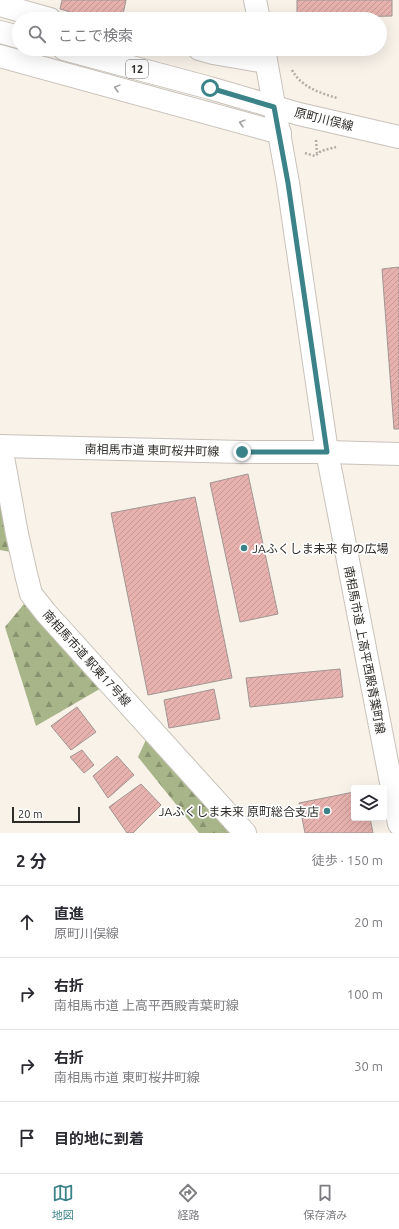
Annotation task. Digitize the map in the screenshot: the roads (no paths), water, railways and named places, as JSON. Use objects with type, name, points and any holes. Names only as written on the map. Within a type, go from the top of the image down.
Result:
[{"type":"street","points":[[255,0],[258,12]]},
{"type":"street","points":[[0,5],[25,12]]},
{"type":"street","points":[[0,32],[12,35]]},
{"type":"street","points":[[0,56],[280,133]]},
{"type":"street","name":"原町川俣線","points":[[90,56],[274,107],[399,137]]},
{"type":"street","name":"南相馬市道 上高平西殿青葉町線","points":[[265,56],[288,183],[327,452],[399,824]]},
{"type":"street","name":"南相馬市道 東町桜井町線","points":[[0,446],[399,454]]},
{"type":"street","name":"南相馬市道 駅東17号線","points":[[0,446],[17,534],[31,594],[46,613],[244,833]]},
{"type":"place","name":"JAふくしま未来 旬の広場","points":[[244,548]]},
{"type":"place","name":"JAふくしま未来 原町総合支店","points":[[327,811]]}]
